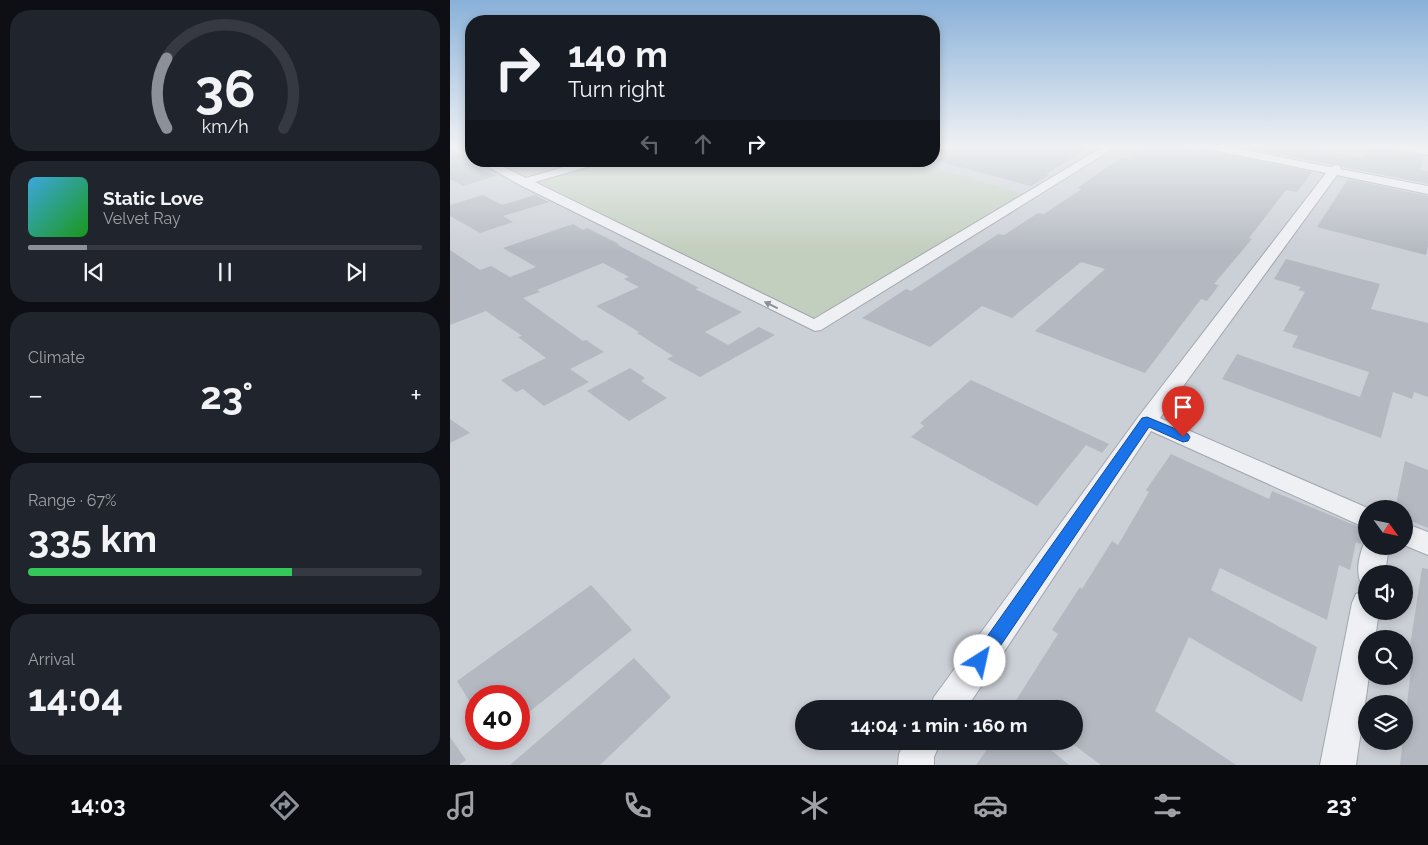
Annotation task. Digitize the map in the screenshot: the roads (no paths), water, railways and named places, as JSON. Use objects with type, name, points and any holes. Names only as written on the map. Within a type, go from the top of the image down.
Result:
[{"type":"street","points":[[531,181],[815,326],[1055,181]]},
{"type":"street","points":[[532,181],[828,319]]},
{"type":"street","points":[[952,700],[1147,421],[1327,181]]},
{"type":"street","points":[[1385,181],[1428,190]]},
{"type":"street","points":[[1397,181],[1428,186]]},
{"type":"street","points":[[1147,421],[1358,514]]},
{"type":"street","points":[[1413,538],[1428,544]]},
{"type":"street","points":[[1345,762],[1364,620]]},
{"type":"street","points":[[916,765],[919,750]]}]
